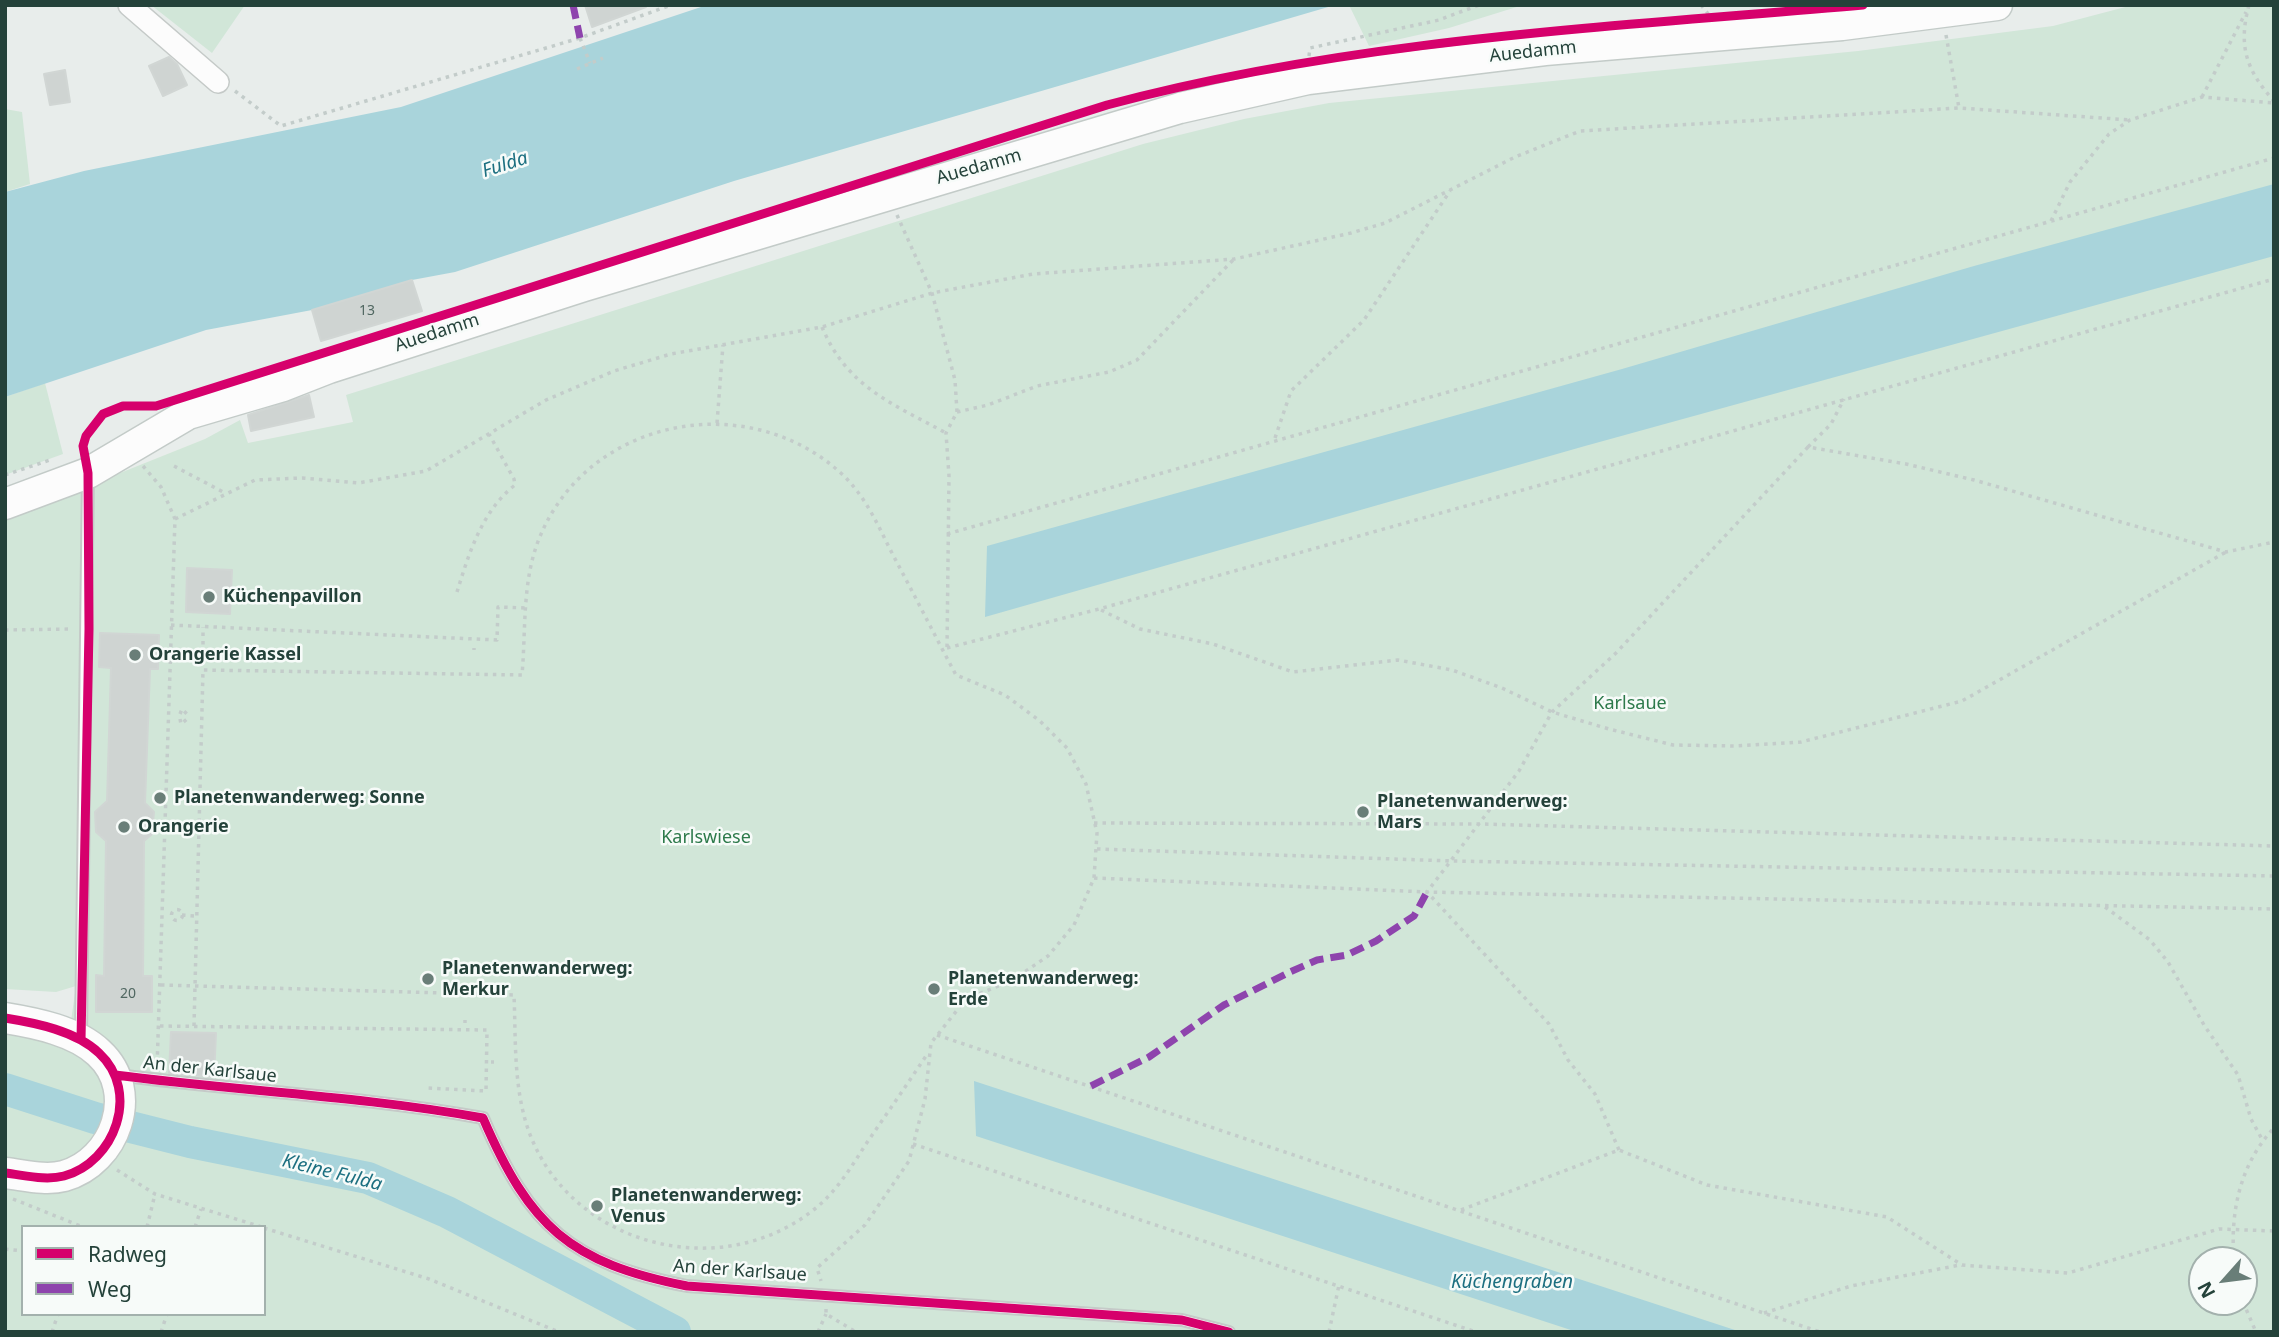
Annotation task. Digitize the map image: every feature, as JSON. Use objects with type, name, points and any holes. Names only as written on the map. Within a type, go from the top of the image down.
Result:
[{"type":"street","points":[[129,5],[218,82]]},
{"type":"street","name":"Auedamm","points":[[5,504],[88,473],[188,414],[283,386],[329,368],[583,286],[1180,108],[1308,79],[1545,50],[1843,25],[1997,5]]},
{"type":"street","points":[[5,1018],[35,1023],[81,1040],[102,1055],[117,1086],[117,1124],[101,1153],[61,1177],[5,1173]]},
{"type":"lane","points":[[81,1040],[89,629],[88,473]]},
{"type":"lane","name":"An der Karlsaue","points":[[117,1086],[153,1080],[422,1107],[483,1118],[501,1160],[528,1205],[558,1234],[590,1256],[620,1271],[687,1286],[825,1293],[1182,1320],[1229,1332]]},
{"type":"path","points":[[218,82],[246,96],[281,127],[580,38],[671,5]]},
{"type":"path","points":[[1309,62],[1310,48],[1438,20],[1479,5]]},
{"type":"path","points":[[2202,97],[2249,5]]},
{"type":"path","points":[[2249,5],[2243,48],[2258,83],[2274,102]]},
{"type":"path","points":[[580,38],[590,63]]},
{"type":"path","points":[[1947,41],[1959,108]]},
{"type":"path","points":[[577,69],[603,58]]},
{"type":"path","points":[[2051,221],[2070,182],[2109,134],[2130,120],[2202,97],[2274,102]]},
{"type":"path","points":[[175,519],[255,481],[302,478],[358,483],[426,471],[546,400],[614,371],[671,354],[822,327],[932,293],[1032,275],[1234,259],[1385,223],[1515,157],[1580,131],[1959,108],[2130,120]]},
{"type":"path","points":[[947,534],[2274,158]]},
{"type":"path","points":[[1275,439],[1291,391],[1364,320],[1451,189]]},
{"type":"path","points":[[888,193],[932,293],[955,380],[957,412],[946,433],[949,475],[947,658]]},
{"type":"path","points":[[957,412],[988,405],[1037,386],[1108,372],[1137,360],[1234,259]]},
{"type":"path","points":[[947,649],[1099,609],[2274,279]]},
{"type":"path","points":[[822,327],[829,344],[849,372],[871,393],[946,433]]},
{"type":"path","points":[[717,423],[723,345]]},
{"type":"path","points":[[1427,892],[1519,771],[1552,712],[1616,653],[1831,424],[1844,398]]},
{"type":"path","points":[[161,985],[193,984],[514,995],[518,1094],[531,1138],[554,1177],[586,1209],[605,1222],[646,1241],[691,1249],[713,1249],[755,1241],[794,1224],[812,1212],[843,1182],[930,1051],[937,1035],[966,999],[1012,981],[1048,956],[1074,925],[1094,878],[1094,822],[1086,784],[1067,748],[1040,721],[1005,695],[956,675],[871,510],[845,478],[812,451],[753,427],[717,423],[690,424],[647,434],[608,454],[575,482],[561,499],[539,537],[527,578],[522,675],[204,670],[193,984],[194,1026]]},
{"type":"path","points":[[457,592],[480,528],[502,495],[514,485],[514,479],[489,434]]},
{"type":"path","points":[[1808,447],[1906,464],[1974,480],[2227,552]]},
{"type":"path","points":[[5,484],[58,465]]},
{"type":"path","points":[[174,466],[226,493]]},
{"type":"path","points":[[153,1080],[159,1064],[175,519],[161,487]]},
{"type":"path","points":[[1099,609],[1140,629],[1213,643],[1293,672],[1398,660],[1452,670],[1502,688],[1552,712],[1673,745],[1801,743],[1962,701],[2227,552],[2274,542]]},
{"type":"path","points":[[171,625],[497,640],[498,607],[527,608]]},
{"type":"path","points":[[170,654],[203,656],[203,626]]},
{"type":"path","points":[[5,630],[89,629]]},
{"type":"path","points":[[182,709],[187,717],[181,724],[180,717],[182,709]]},
{"type":"path","points":[[1094,822],[1481,824],[2274,846]]},
{"type":"path","points":[[165,828],[198,828]]},
{"type":"path","points":[[1096,849],[1453,861],[2274,876]]},
{"type":"path","points":[[1094,878],[1427,892],[2274,909]]},
{"type":"path","points":[[1427,892],[1549,1024],[1568,1060],[1595,1094],[1619,1150]]},
{"type":"path","points":[[2103,905],[2150,940],[2168,962],[2204,1025],[2238,1075],[2252,1119],[2263,1142]]},
{"type":"path","points":[[172,916],[177,907],[182,915]]},
{"type":"path","points":[[163,915],[172,916],[177,923],[182,915]]},
{"type":"path","points":[[182,915],[195,916]]},
{"type":"path","points":[[160,1026],[487,1030],[486,1091],[427,1088]]},
{"type":"path","points":[[937,1035],[1820,1332]]},
{"type":"path","points":[[817,1268],[865,1225],[909,1161],[925,1099],[930,1051]]},
{"type":"path","points":[[2233,1246],[2231,1228],[2237,1196],[2249,1165],[2274,1128]]},
{"type":"path","points":[[913,1144],[1476,1332]]},
{"type":"path","points":[[1460,1210],[1619,1150],[1707,1185],[1887,1217],[1962,1265]]},
{"type":"path","points":[[101,1153],[155,1194],[256,1225]]},
{"type":"path","points":[[147,1225],[155,1194]]},
{"type":"path","points":[[5,1196],[78,1225]]},
{"type":"path","points":[[196,1225],[201,1208]]},
{"type":"path","points":[[266,1228],[429,1279],[559,1332]]},
{"type":"path","points":[[1764,1312],[1787,1303],[1885,1278],[1962,1265],[2068,1273],[2219,1229],[2274,1231]]},
{"type":"path","points":[[1329,1332],[1339,1285]]},
{"type":"path","points":[[818,1332],[826,1314],[825,1293]]},
{"type":"path","points":[[826,1314],[856,1332]]},
{"type":"green space","points":[[151,5],[245,5],[212,53]]},
{"type":"green space","points":[[1349,5],[1523,5],[1449,28],[1369,46]]},
{"type":"green space","name":"Karlsaue","points":[[2133,5],[2274,5],[2274,1332],[5,1332],[5,1030],[71,1021],[76,986],[56,992],[5,989],[5,519],[205,439],[240,420],[248,443],[353,422],[346,395],[1143,144],[1244,119],[1329,103],[1858,51],[2053,26]]},
{"type":"green space","points":[[5,109],[22,112],[30,184],[5,192]]},
{"type":"green space","points":[[45,383],[63,454],[5,475],[5,397]]},
{"type":"water","name":"Fulda","points":[[707,5],[1335,5],[734,181],[455,272],[412,280],[312,310],[206,330],[5,397],[5,192],[84,171],[401,107]]},
{"type":"water","points":[[2274,184],[2274,256],[1585,446],[985,617],[987,546],[1622,369],[1974,266]]},
{"type":"water","name":"Küchengraben","points":[[974,1081],[1741,1332],[1577,1332],[976,1136]]},
{"type":"building","points":[[585,5],[646,5],[646,7],[592,27]]},
{"type":"building","points":[[169,57],[177,64],[187,85],[163,96],[149,66]]},
{"type":"building","points":[[65,70],[70,102],[50,105],[44,74]]},
{"type":"building","points":[[412,280],[422,311],[321,341],[312,310]]},
{"type":"building","points":[[309,395],[314,417],[251,431],[248,415]]},
{"type":"building","name":"Küchenpavillon","points":[[187,568],[232,570],[230,614],[186,612]]},
{"type":"building","name":"Orangerie","points":[[100,633],[159,635],[158,669],[150,669],[145,803],[154,812],[152,834],[144,841],[143,976],[152,976],[152,1012],[96,1012],[96,975],[104,976],[106,841],[96,832],[95,812],[107,801],[111,668],[99,667]]},
{"type":"building","points":[[171,1032],[216,1033],[214,1077],[169,1073]]},
{"type":"waterway","name":"Kleine Fulda","points":[[5,1089],[95,1118],[190,1142],[368,1178],[447,1212],[675,1332]]},
{"type":"marked path","points":[[573,5],[580,38]]},
{"type":"marked path","points":[[1091,1086],[1149,1057],[1224,1005],[1317,960],[1347,955],[1376,941],[1414,916],[1427,892]]},
{"type":"cycle path","points":[[81,1040],[89,629],[88,473],[83,446],[86,436],[103,414],[123,406],[156,406],[1107,105],[1200,83],[1293,65],[1482,38],[1863,5]]},
{"type":"cycle path","points":[[5,1018],[55,1029],[90,1045],[112,1069],[120,1105],[109,1141],[97,1156],[82,1168],[64,1176],[49,1178],[5,1173]]},
{"type":"cycle path","points":[[115,1075],[392,1104],[483,1118],[500,1156],[537,1213],[559,1234],[583,1251],[647,1277],[687,1286],[1182,1320],[1229,1332]]},
{"type":"place","name":"Küchenpavillon","points":[[209,597]]},
{"type":"place","name":"Orangerie Kassel","points":[[135,655]]},
{"type":"place","name":"Planetenwanderweg: Sonne","points":[[160,798]]},
{"type":"place","name":"Planetenwanderweg: Mars","points":[[1363,812]]},
{"type":"place","name":"Orangerie","points":[[124,827]]},
{"type":"place","name":"Planetenwanderweg: Merkur","points":[[428,979]]},
{"type":"place","name":"Planetenwanderweg: Erde","points":[[934,989]]},
{"type":"place","name":"Planetenwanderweg: Venus","points":[[597,1206]]},
{"type":"park label","name":"Karlswiese","points":[[706,838]]}]
